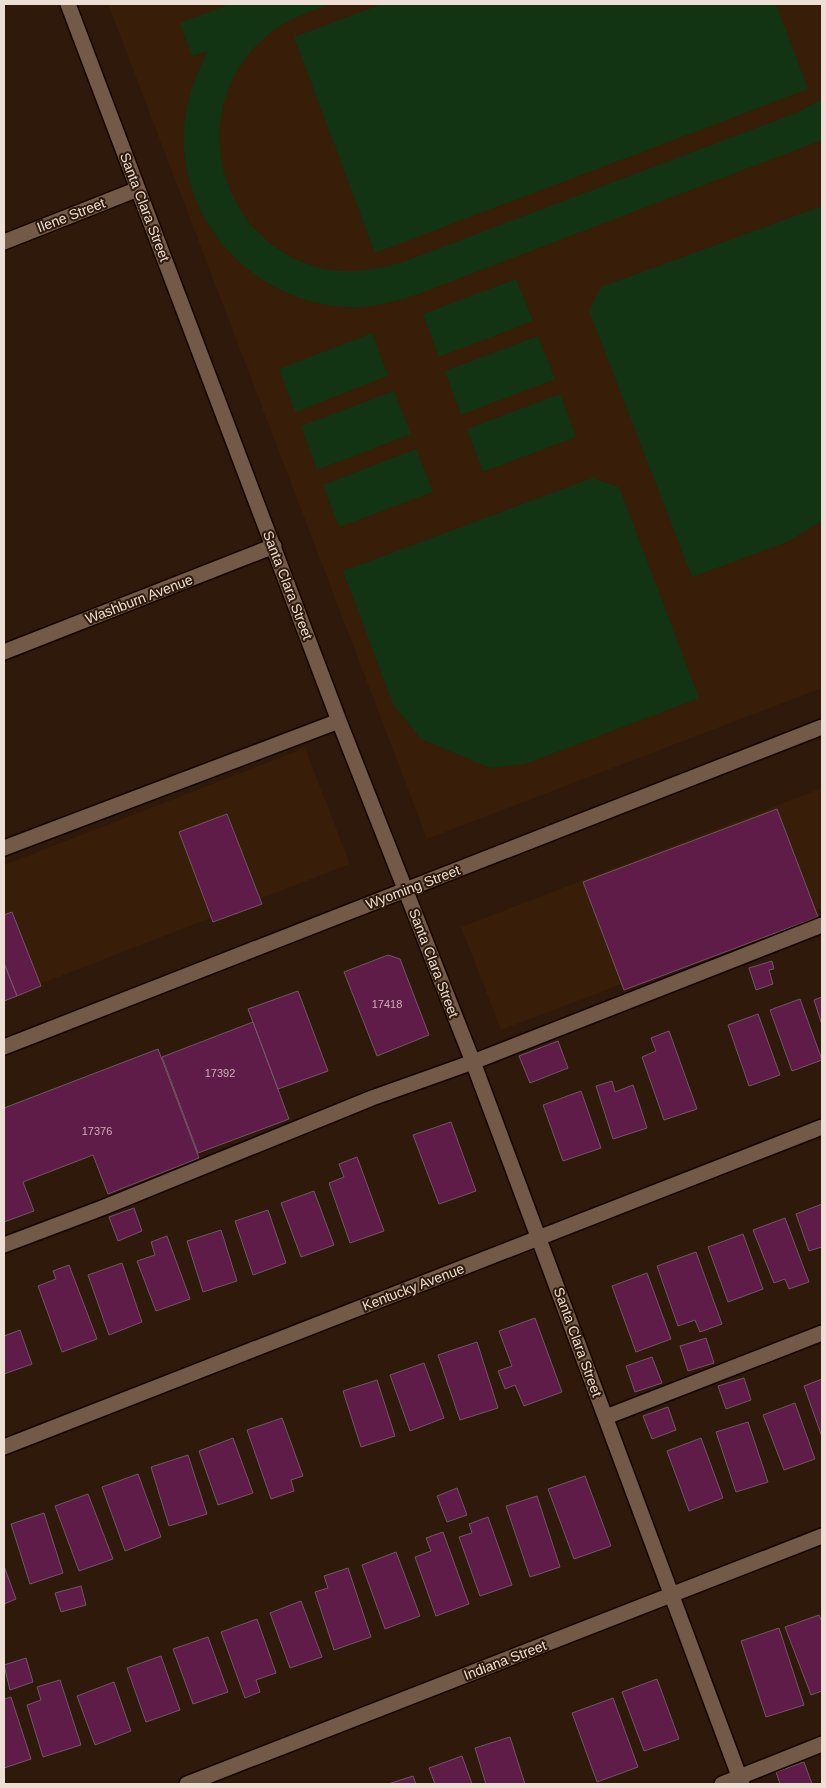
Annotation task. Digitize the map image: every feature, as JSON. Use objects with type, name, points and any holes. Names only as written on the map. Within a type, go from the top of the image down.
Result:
[{"type":"street","name":"Santa Clara Street","points":[[68,4],[340,721],[473,1062],[740,1781]]},
{"type":"street","name":"Ilene Street","points":[[4,242],[138,189]]},
{"type":"street","name":"Washburn Avenue","points":[[4,652],[274,546]]},
{"type":"street","points":[[4,848],[340,721]]},
{"type":"street","name":"Wyoming Street","points":[[4,1047],[822,726]]},
{"type":"street","points":[[4,1245],[102,1208],[372,1098],[473,1062],[822,925]]},
{"type":"street","name":"Kentucky Avenue","points":[[4,1447],[822,1127]]},
{"type":"street","points":[[606,1417],[822,1333]]},
{"type":"street","name":"Indiana Street","points":[[187,1784],[822,1536]]},
{"type":"street","points":[[722,1784],[740,1781],[822,1744]]},
{"type":"shaded area","points":[[108,4],[822,4],[822,688],[427,839]]},
{"type":"shaded area","points":[[305,748],[350,864],[4,998],[4,865]]},
{"type":"shaded area","points":[[822,788],[822,908],[501,1030],[461,927]]},
{"type":"green space","points":[[230,4],[330,4],[298,17],[276,29],[242,62],[226,95],[220,130],[222,165],[234,198],[254,228],[282,251],[317,267],[338,271],[358,271],[400,263],[796,113],[822,99],[822,140],[413,296],[361,307],[324,304],[289,294],[258,276],[230,253],[208,224],[193,192],[185,156],[185,119],[188,101],[208,51],[192,56],[180,23]]},
{"type":"green space","points":[[382,4],[776,4],[808,89],[375,253],[294,37]]},
{"type":"green space","points":[[822,206],[822,521],[787,542],[692,577],[589,311],[601,287]]},
{"type":"green space","points":[[516,279],[533,321],[439,357],[423,314]]},
{"type":"green space","points":[[372,333],[388,376],[295,412],[279,369]]},
{"type":"green space","points":[[538,336],[555,379],[461,415],[445,371]]},
{"type":"green space","points":[[394,391],[411,434],[317,470],[301,426]]},
{"type":"green space","points":[[560,394],[576,437],[483,472],[467,429]]},
{"type":"green space","points":[[416,449],[433,492],[339,527],[323,485]]},
{"type":"green space","points":[[592,478],[619,487],[699,698],[525,764],[490,768],[421,739],[393,704],[343,571]]},
{"type":"building","points":[[777,809],[818,917],[624,990],[583,882]]},
{"type":"building","points":[[227,814],[262,904],[213,922],[179,832]]},
{"type":"building","points":[[12,912],[41,986],[17,996],[4,963],[4,915]]},
{"type":"building","points":[[388,955],[400,959],[429,1035],[377,1056],[344,972]]},
{"type":"building","points":[[772,961],[774,969],[769,970],[773,984],[756,990],[749,968]]},
{"type":"building","points":[[4,963],[17,996],[4,1001]]},
{"type":"building","points":[[298,991],[328,1071],[278,1089],[248,1009]]},
{"type":"building","points":[[822,997],[822,1025],[814,1000]]},
{"type":"building","points":[[800,999],[822,1060],[792,1071],[770,1010]]},
{"type":"building","points":[[758,1014],[780,1075],[749,1086],[728,1025]]},
{"type":"building","points":[[253,1022],[289,1119],[198,1153],[162,1057]]},
{"type":"building","points":[[669,1031],[697,1109],[664,1120],[642,1057],[656,1051],[651,1038]]},
{"type":"building","points":[[558,1041],[568,1068],[530,1083],[519,1056]]},
{"type":"building","points":[[158,1049],[199,1158],[108,1194],[93,1155],[23,1182],[34,1211],[4,1222],[4,1108]]},
{"type":"building","points":[[612,1081],[615,1092],[633,1085],[647,1128],[613,1139],[596,1086]]},
{"type":"building","points":[[581,1091],[601,1148],[563,1161],[543,1105]]},
{"type":"building","points":[[451,1122],[476,1191],[439,1204],[413,1135]]},
{"type":"building","points":[[357,1157],[384,1231],[350,1243],[329,1183],[344,1177],[339,1164]]},
{"type":"building","points":[[314,1191],[334,1245],[301,1257],[281,1203]]},
{"type":"building","points":[[822,1204],[822,1247],[809,1251],[796,1214]]},
{"type":"building","points":[[134,1208],[142,1231],[118,1241],[109,1217]]},
{"type":"building","points":[[268,1210],[286,1263],[253,1275],[235,1221]]},
{"type":"building","points":[[785,1218],[809,1282],[789,1289],[785,1279],[774,1283],[753,1230]]},
{"type":"building","points":[[221,1230],[237,1281],[203,1292],[187,1241]]},
{"type":"building","points":[[743,1234],[763,1289],[728,1302],[708,1247]]},
{"type":"building","points":[[167,1236],[190,1299],[156,1311],[137,1261],[155,1255],[151,1242]]},
{"type":"building","points":[[696,1252],[722,1324],[700,1332],[695,1320],[678,1326],[657,1266]]},
{"type":"building","points":[[122,1263],[142,1322],[109,1335],[88,1275]]},
{"type":"building","points":[[69,1265],[97,1339],[62,1352],[38,1286],[56,1279],[53,1271]]},
{"type":"building","points":[[647,1273],[671,1339],[636,1352],[612,1286]]},
{"type":"building","points":[[535,1318],[562,1392],[524,1406],[515,1385],[505,1389],[498,1371],[512,1366],[499,1331]]},
{"type":"building","points":[[20,1330],[32,1364],[4,1374],[4,1336]]},
{"type":"building","points":[[706,1338],[714,1363],[688,1371],[680,1346]]},
{"type":"building","points":[[477,1342],[498,1408],[460,1420],[438,1355]]},
{"type":"building","points":[[652,1357],[662,1383],[635,1392],[626,1366]]},
{"type":"building","points":[[424,1363],[444,1418],[410,1431],[390,1375]]},
{"type":"building","points":[[744,1378],[751,1400],[726,1409],[718,1386]]},
{"type":"building","points":[[822,1379],[822,1437],[804,1386]]},
{"type":"building","points":[[377,1380],[395,1436],[361,1447],[343,1391]]},
{"type":"building","points":[[795,1403],[815,1459],[784,1470],[763,1415]]},
{"type":"building","points":[[668,1407],[676,1430],[652,1439],[643,1416]]},
{"type":"building","points":[[282,1418],[303,1476],[291,1480],[294,1491],[271,1499],[247,1430]]},
{"type":"building","points":[[748,1422],[768,1482],[736,1492],[716,1432]]},
{"type":"building","points":[[233,1438],[253,1493],[218,1505],[199,1451]]},
{"type":"building","points":[[701,1438],[723,1498],[689,1511],[667,1451]]},
{"type":"building","points":[[188,1455],[207,1514],[169,1526],[151,1467]]},
{"type":"building","points":[[138,1474],[161,1537],[125,1551],[102,1487]]},
{"type":"building","points":[[585,1476],[611,1546],[574,1559],[548,1489]]},
{"type":"building","points":[[457,1488],[467,1515],[447,1522],[437,1496]]},
{"type":"building","points":[[88,1494],[113,1559],[79,1571],[55,1506]]},
{"type":"building","points":[[537,1496],[560,1567],[530,1577],[506,1506]]},
{"type":"building","points":[[44,1513],[63,1573],[30,1584],[11,1524]]},
{"type":"building","points":[[488,1517],[512,1585],[480,1596],[459,1537],[472,1533],[469,1524]]},
{"type":"building","points":[[443,1532],[469,1604],[436,1616],[415,1557],[431,1551],[426,1538]]},
{"type":"building","points":[[396,1552],[420,1616],[385,1629],[362,1565]]},
{"type":"building","points":[[4,1566],[16,1599],[4,1604]]},
{"type":"building","points":[[348,1568],[371,1637],[334,1650],[315,1592],[328,1588],[324,1576]]},
{"type":"building","points":[[81,1586],[86,1605],[61,1612],[55,1593]]},
{"type":"building","points":[[301,1601],[322,1657],[290,1668],[270,1613]]},
{"type":"building","points":[[819,1615],[822,1622],[822,1691],[811,1695],[785,1627]]},
{"type":"building","points":[[257,1619],[276,1673],[256,1680],[260,1692],[245,1698],[221,1632]]},
{"type":"building","points":[[779,1628],[804,1705],[766,1717],[741,1641]]},
{"type":"building","points":[[208,1637],[228,1692],[193,1704],[173,1649]]},
{"type":"building","points":[[161,1656],[180,1710],[146,1722],[127,1668]]},
{"type":"building","points":[[26,1658],[33,1682],[10,1690],[4,1665]]},
{"type":"building","points":[[657,1679],[679,1739],[644,1751],[622,1692]]},
{"type":"building","points":[[60,1680],[81,1745],[43,1757],[27,1705],[41,1700],[37,1687]]},
{"type":"building","points":[[114,1682],[131,1731],[95,1745],[77,1696]]},
{"type":"building","points":[[11,1697],[31,1759],[4,1768],[4,1699]]},
{"type":"building","points":[[613,1698],[638,1767],[597,1782],[572,1713]]},
{"type":"building","points":[[510,1737],[525,1784],[486,1784],[475,1748]]},
{"type":"building","points":[[462,1756],[472,1784],[435,1784],[429,1768]]},
{"type":"building","points":[[804,1762],[812,1784],[780,1784],[776,1772]]},
{"type":"building","points":[[413,1776],[416,1784],[388,1784]]}]
